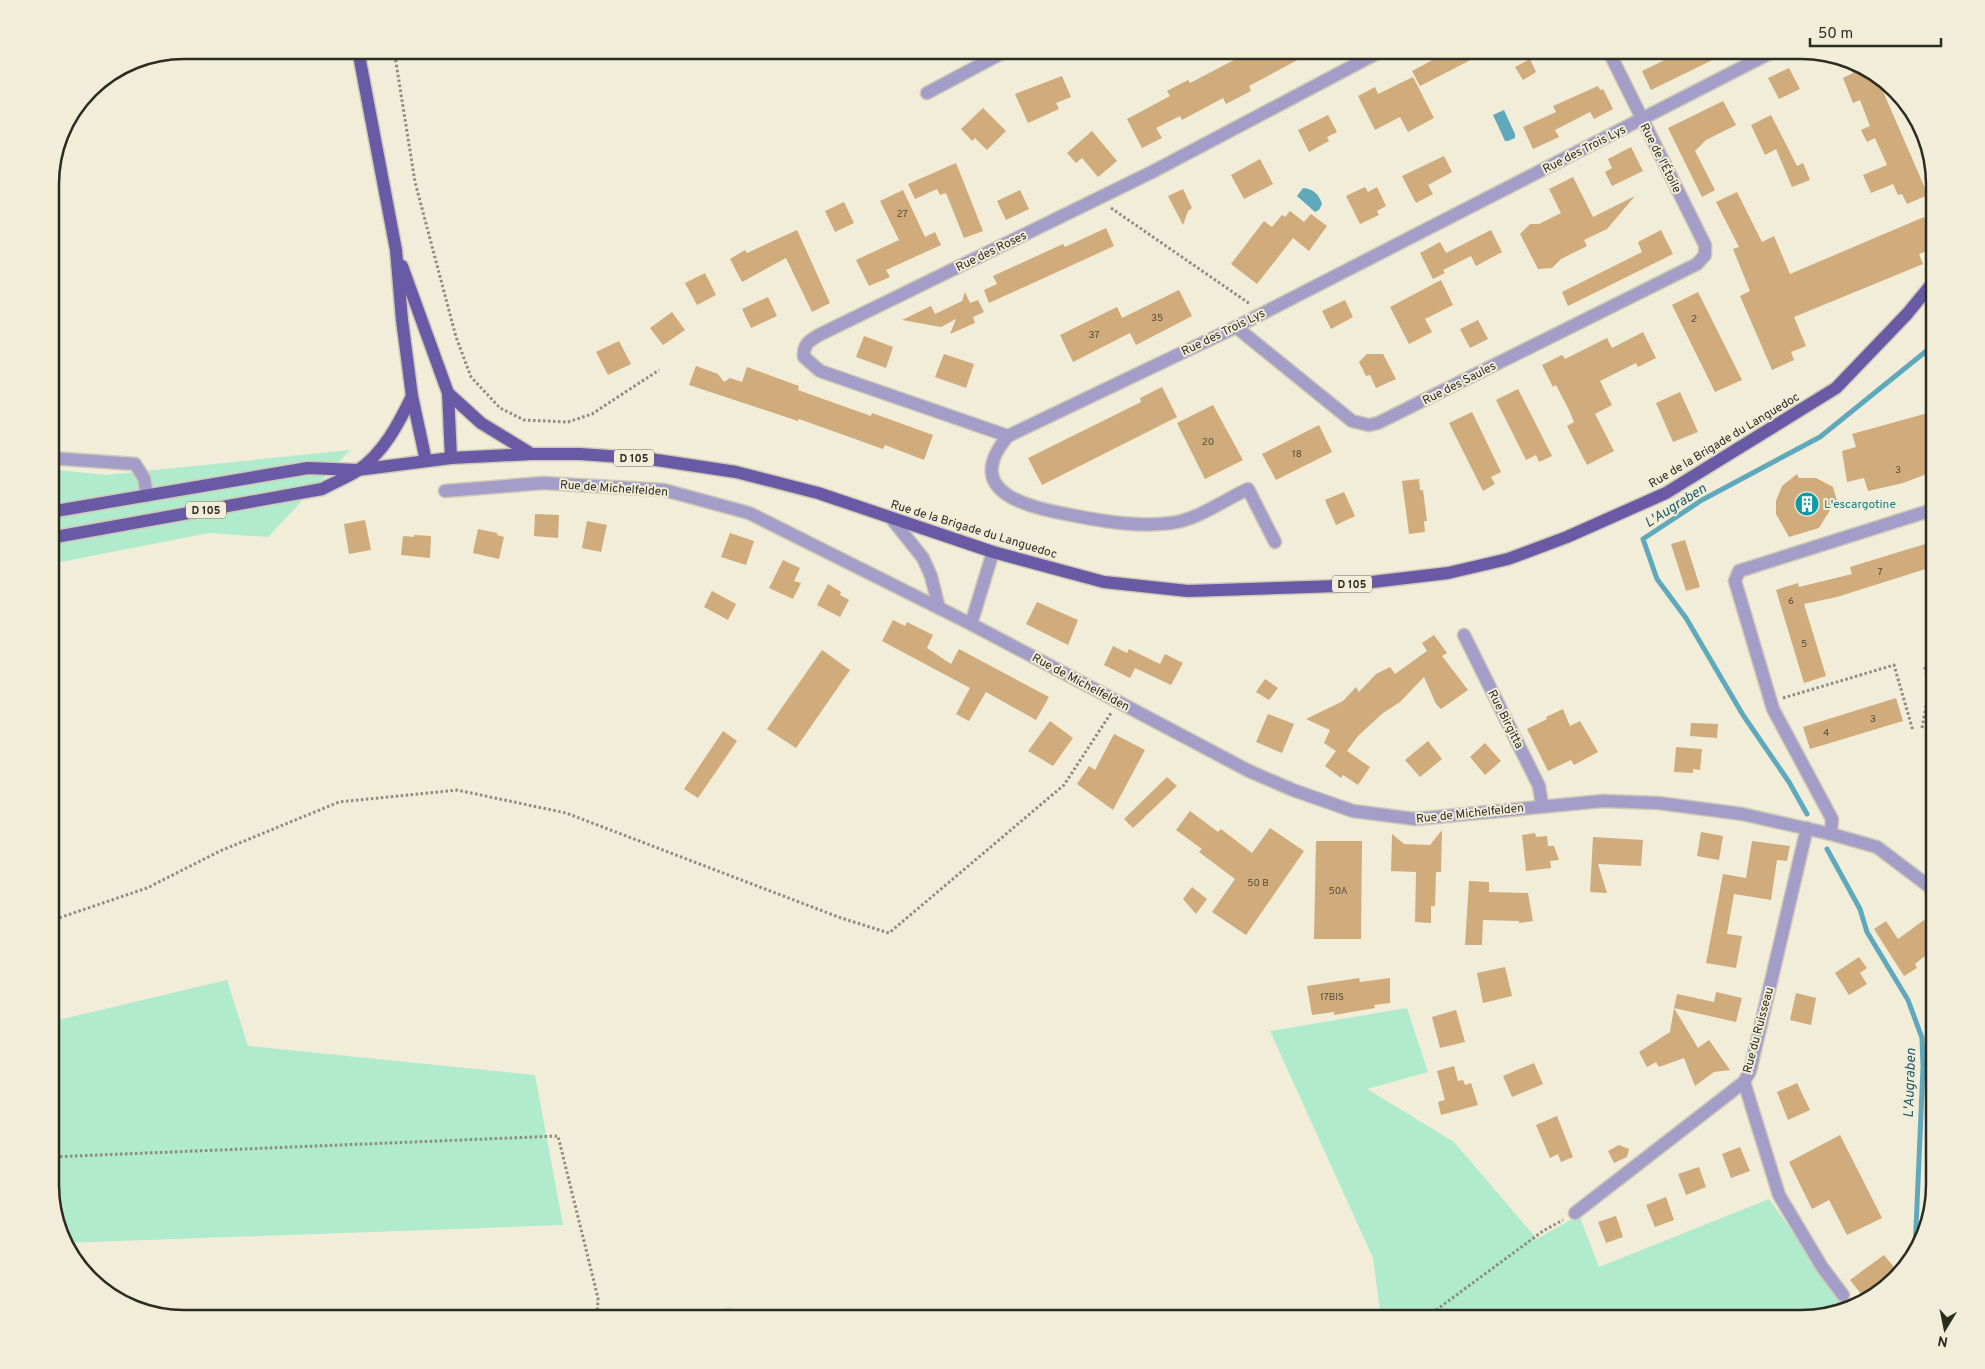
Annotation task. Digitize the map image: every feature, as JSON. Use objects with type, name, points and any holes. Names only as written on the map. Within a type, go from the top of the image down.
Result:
[{"type":"main road","points":[[360,59],[396,250],[402,320],[412,396],[426,462]]},
{"type":"main road","points":[[396,250],[448,394],[452,458]]},
{"type":"main road","name":"Rue de la Brigade du Languedoc","points":[[532,454],[650,459],[736,472],[818,493],[993,552],[1104,582],[1188,591],[1338,586],[1448,573],[1508,560],[1567,537],[1666,493],[1771,430],[1836,388],[1907,314],[1926,291]]},
{"type":"main road","name":"Rue de la Brigade du Languedoc","points":[[1907,314],[1926,300]]},
{"type":"main road","points":[[448,394],[481,423],[532,454]]},
{"type":"main road","points":[[357,470],[382,447],[396,427],[412,396]]},
{"type":"main road","name":"D 105","points":[[59,511],[308,468],[357,470],[452,458],[532,454]]},
{"type":"main road","name":"D 105","points":[[59,536],[322,489],[357,470]]},
{"type":"street","points":[[928,92],[991,59]]},
{"type":"street","name":"Rue des Roses","points":[[1008,436],[820,371],[804,356],[803,348],[806,342],[819,335],[1097,199],[1366,59]]},
{"type":"street","name":"Rue de l'Étoile","points":[[1612,59],[1705,245],[1705,255],[1697,264]]},
{"type":"street","name":"Rue des Trois Lys","points":[[1275,542],[1248,489],[1192,517],[1173,523],[1147,525],[1107,522],[1044,510],[1020,502],[1005,494],[996,485],[992,474],[992,461],[995,451],[1008,436],[1236,327],[1759,59]]},
{"type":"street","name":"Rue des Saules","points":[[1236,327],[1352,421],[1368,425],[1378,423],[1697,264]]},
{"type":"street","points":[[59,459],[135,464],[144,478],[147,496]]},
{"type":"street","name":"Rue de Michelfelden","points":[[445,491],[543,483],[664,490],[749,513],[971,624],[1250,771],[1293,790],[1353,811],[1415,819],[1542,805],[1603,801],[1658,803],[1742,814],[1807,828],[1877,847],[1926,884]]},
{"type":"street","points":[[1831,834],[1832,819],[1773,709],[1735,581],[1739,571],[1926,512]]},
{"type":"street","points":[[891,518],[923,558],[931,576],[938,608]]},
{"type":"street","points":[[971,624],[993,552]]},
{"type":"street","name":"Rue Birgitta","points":[[1464,635],[1539,786],[1542,805]]},
{"type":"street","name":"Rue du Ruisseau","points":[[1575,1213],[1744,1082],[1750,1071],[1807,828]]},
{"type":"street","points":[[1744,1082],[1779,1195],[1822,1267],[1843,1296]]},
{"type":"path","points":[[395,59],[415,182],[456,337],[471,378],[500,408],[524,420],[568,422],[592,414],[659,370]]},
{"type":"path","points":[[1097,199],[1263,313]]},
{"type":"path","points":[[1771,701],[1894,665],[1913,731]]},
{"type":"path","points":[[1924,665],[1926,672]]},
{"type":"path","points":[[59,918],[147,888],[220,852],[340,802],[457,790],[566,813],[842,918],[889,933],[1064,785],[1118,702]]},
{"type":"path","points":[[1922,728],[1926,706]]},
{"type":"path","points":[[59,1157],[558,1136],[598,1298],[597,1310]]},
{"type":"path","points":[[1436,1310],[1544,1231],[1575,1213]]},
{"type":"green space","points":[[350,450],[268,537],[209,533],[59,562],[59,470],[106,475]]},
{"type":"green space","points":[[227,980],[248,1046],[535,1075],[563,1225],[73,1243],[65,1225],[59,1193],[59,1020]]},
{"type":"green space","points":[[1407,1008],[1428,1072],[1367,1089],[1454,1142],[1537,1239],[1579,1215],[1599,1267],[1769,1199],[1843,1303],[1817,1309],[1801,1310],[1380,1310],[1373,1258],[1270,1031]]},
{"type":"green space","points":[[733,1307],[728,1310],[714,1310]]},
{"type":"water","points":[[1504,110],[1515,134],[1515,138],[1508,141],[1505,141],[1493,115]]},
{"type":"water","points":[[1303,188],[1313,191],[1319,197],[1322,204],[1319,210],[1315,212],[1297,196]]},
{"type":"building","points":[[1236,59],[1299,59],[1249,86],[1251,91],[1226,104],[1223,98],[1182,120],[1180,116],[1156,128],[1162,138],[1142,148],[1127,119],[1170,96],[1167,91],[1188,80],[1190,83]]},
{"type":"building","points":[[1434,59],[1472,59],[1420,86],[1412,71]]},
{"type":"building","points":[[1530,59],[1536,72],[1523,80],[1515,67]]},
{"type":"building","points":[[1667,59],[1715,59],[1651,90],[1642,71]]},
{"type":"building","points":[[1789,68],[1800,89],[1779,99],[1768,78]]},
{"type":"building","points":[[1852,70],[1882,88],[1926,190],[1926,196],[1907,204],[1902,194],[1898,195],[1893,184],[1871,193],[1863,175],[1887,165],[1875,138],[1867,142],[1861,130],[1870,126],[1860,100],[1853,103],[1843,78],[1853,73]]},
{"type":"building","points":[[1062,76],[1071,97],[1056,103],[1059,109],[1028,123],[1015,94]]},
{"type":"building","points":[[1413,77],[1434,118],[1408,132],[1400,117],[1375,130],[1358,96],[1375,87],[1378,94]]},
{"type":"building","points":[[1598,86],[1600,90],[1603,89],[1613,109],[1594,119],[1590,112],[1555,130],[1559,137],[1533,149],[1523,127],[1556,112],[1553,106]]},
{"type":"building","points":[[1723,101],[1736,125],[1706,140],[1695,151],[1715,190],[1702,197],[1668,128]]},
{"type":"building","points":[[983,108],[1006,131],[987,150],[975,138],[972,141],[961,129]]},
{"type":"building","points":[[1328,115],[1337,132],[1327,137],[1329,141],[1309,152],[1298,130]]},
{"type":"building","points":[[1771,115],[1797,166],[1803,163],[1810,180],[1792,187],[1776,149],[1765,155],[1751,125]]},
{"type":"building","points":[[1092,131],[1117,161],[1098,177],[1082,158],[1076,163],[1067,153]]},
{"type":"building","points":[[1631,147],[1643,171],[1612,186],[1605,172],[1612,168],[1608,159]]},
{"type":"building","points":[[1444,156],[1452,172],[1428,185],[1433,194],[1416,203],[1402,176]]},
{"type":"building","points":[[1260,159],[1273,184],[1244,199],[1231,175]]},
{"type":"building","points":[[956,163],[983,231],[964,238],[946,193],[940,195],[937,189],[915,199],[908,184]]},
{"type":"building","points":[[1573,177],[1593,217],[1635,196],[1607,229],[1584,240],[1587,246],[1561,259],[1552,268],[1538,269],[1520,234],[1530,224],[1539,224],[1561,213],[1549,189]]},
{"type":"building","points":[[1365,187],[1368,192],[1377,187],[1386,206],[1377,211],[1379,215],[1360,224],[1346,196]]},
{"type":"building","points":[[1183,189],[1192,208],[1188,211],[1183,225],[1168,196]]},
{"type":"building","points":[[903,190],[925,237],[935,232],[941,245],[886,270],[890,277],[869,286],[856,260],[899,240],[880,201]]},
{"type":"building","points":[[1020,190],[1029,209],[1006,220],[997,201]]},
{"type":"building","points":[[1737,192],[1762,242],[1774,236],[1790,274],[1924,217],[1926,222],[1926,251],[1919,254],[1923,264],[1794,317],[1806,346],[1791,352],[1794,360],[1772,370],[1740,296],[1750,291],[1733,249],[1739,247],[1716,202]]},
{"type":"building","points":[[844,202],[854,223],[835,232],[825,211]]},
{"type":"building","points":[[1290,211],[1304,222],[1311,214],[1327,226],[1309,251],[1293,238],[1257,284],[1231,264],[1264,221],[1272,227],[1282,215],[1285,217]]},
{"type":"building","points":[[1106,228],[1114,246],[989,303],[984,290],[997,284],[993,276],[1063,244],[1065,247]]},
{"type":"building","points":[[797,230],[830,303],[812,312],[786,258],[742,282],[730,259],[745,250],[747,253]]},
{"type":"building","points":[[1491,230],[1502,252],[1476,266],[1471,256],[1443,270],[1445,273],[1433,279],[1420,253],[1440,242],[1446,253]]},
{"type":"building","points":[[1661,230],[1673,254],[1568,306],[1562,292],[1642,252],[1638,242]]},
{"type":"building","points":[[705,273],[716,295],[697,305],[685,283]]},
{"type":"building","points":[[1441,280],[1453,305],[1425,319],[1432,332],[1409,344],[1390,307]]},
{"type":"building","points":[[1179,290],[1192,316],[1136,345],[1130,333],[1073,362],[1060,335],[1117,307],[1122,318]]},
{"type":"building","points":[[965,292],[970,303],[978,300],[984,312],[973,317],[975,323],[950,334],[956,319],[941,327],[902,320],[931,306],[935,314],[962,301]]},
{"type":"building","points":[[1698,292],[1742,380],[1715,392],[1672,305]]},
{"type":"building","points":[[768,297],[777,316],[751,328],[742,309]]},
{"type":"building","points":[[1345,300],[1353,317],[1331,329],[1322,311]]},
{"type":"building","points":[[672,312],[685,330],[663,345],[650,328]]},
{"type":"building","points":[[1478,320],[1488,339],[1470,348],[1460,329]]},
{"type":"building","points":[[1643,332],[1656,358],[1638,367],[1636,363],[1600,381],[1612,405],[1595,414],[1614,451],[1587,465],[1567,426],[1574,422],[1569,410],[1556,385],[1553,387],[1542,365],[1562,355],[1565,359],[1607,338],[1612,348]]},
{"type":"building","points":[[864,336],[893,347],[886,368],[856,357]]},
{"type":"building","points":[[619,341],[631,364],[608,375],[596,352]]},
{"type":"building","points":[[944,354],[974,364],[966,388],[935,377]]},
{"type":"building","points":[[1367,354],[1383,354],[1396,379],[1376,388],[1370,375],[1366,376],[1359,362]]},
{"type":"building","points":[[696,366],[718,374],[724,382],[730,378],[742,382],[747,367],[799,386],[798,390],[871,416],[872,413],[933,435],[924,460],[885,445],[883,449],[799,419],[798,421],[689,385]]},
{"type":"building","points":[[1162,387],[1177,417],[1042,485],[1028,458],[1141,402],[1140,398]]},
{"type":"building","points":[[1518,389],[1552,456],[1539,462],[1536,455],[1526,460],[1496,400]]},
{"type":"building","points":[[1680,392],[1698,432],[1673,442],[1656,403]]},
{"type":"building","points":[[1213,405],[1243,460],[1205,479],[1177,423]]},
{"type":"building","points":[[1472,412],[1501,472],[1491,477],[1495,484],[1483,491],[1449,423]]},
{"type":"building","points":[[1926,413],[1926,474],[1903,483],[1868,491],[1864,478],[1847,482],[1842,451],[1856,447],[1852,434]]},
{"type":"building","points":[[1319,425],[1332,452],[1276,480],[1262,454]]},
{"type":"building","name":"L'escargotine","points":[[1797,474],[1799,478],[1816,478],[1833,487],[1839,508],[1832,507],[1819,528],[1789,537],[1776,514],[1776,501],[1782,486]]},
{"type":"building","points":[[1419,479],[1420,490],[1423,490],[1427,521],[1424,521],[1425,532],[1409,534],[1402,481]]},
{"type":"building","points":[[1344,492],[1355,516],[1336,525],[1325,500]]},
{"type":"building","points":[[535,514],[559,515],[558,538],[534,536]]},
{"type":"building","points":[[365,520],[371,550],[349,554],[344,524]]},
{"type":"building","points":[[587,521],[607,525],[601,552],[582,548]]},
{"type":"building","points":[[478,529],[497,533],[497,535],[504,537],[499,559],[473,553]]},
{"type":"building","points":[[730,533],[754,541],[746,565],[721,557]]},
{"type":"building","points":[[414,535],[431,536],[430,558],[401,555],[403,536],[414,537]]},
{"type":"building","points":[[1685,540],[1700,587],[1686,591],[1671,544]]},
{"type":"building","points":[[1926,544],[1926,569],[1837,597],[1804,604],[1826,676],[1804,683],[1776,590],[1798,583],[1799,587],[1852,574],[1850,567]]},
{"type":"building","points":[[783,560],[800,568],[794,581],[801,583],[793,599],[769,588]]},
{"type":"building","points":[[828,584],[841,592],[840,595],[849,600],[840,617],[817,605]]},
{"type":"building","points":[[712,591],[736,604],[728,620],[704,607]]},
{"type":"building","points":[[1037,602],[1078,620],[1068,645],[1026,624]]},
{"type":"building","points":[[893,620],[905,626],[907,622],[933,635],[927,648],[951,664],[959,649],[1049,697],[1036,720],[986,692],[969,721],[956,714],[970,688],[882,641]]},
{"type":"building","points":[[1434,635],[1447,653],[1442,656],[1468,690],[1441,709],[1436,704],[1424,677],[1400,702],[1383,713],[1358,736],[1347,751],[1370,767],[1358,785],[1343,775],[1341,778],[1325,766],[1336,751],[1324,743],[1330,730],[1306,719],[1343,701],[1356,687],[1359,692],[1376,674],[1390,667],[1395,674],[1427,651],[1422,643]]},
{"type":"building","points":[[1113,646],[1127,653],[1129,649],[1160,664],[1165,654],[1183,663],[1171,685],[1135,668],[1130,678],[1104,665]]},
{"type":"building","points":[[822,650],[850,670],[796,748],[767,729]]},
{"type":"building","points":[[1265,679],[1278,688],[1269,700],[1256,692]]},
{"type":"building","points":[[1896,698],[1903,721],[1810,749],[1803,727]]},
{"type":"building","points":[[1563,709],[1570,726],[1580,721],[1598,752],[1574,765],[1571,760],[1548,771],[1527,729]]},
{"type":"building","points":[[1268,714],[1294,724],[1282,753],[1256,742]]},
{"type":"building","points":[[1050,721],[1073,738],[1053,766],[1028,751]]},
{"type":"building","points":[[1691,723],[1718,724],[1717,738],[1690,736]]},
{"type":"building","points":[[723,731],[737,741],[698,798],[684,789]]},
{"type":"building","points":[[1114,734],[1145,750],[1113,810],[1077,784],[1089,766],[1095,770]]},
{"type":"building","points":[[1428,741],[1442,759],[1420,777],[1405,760]]},
{"type":"building","points":[[1485,743],[1501,761],[1485,775],[1470,757]]},
{"type":"building","points":[[1676,747],[1702,749],[1700,770],[1693,769],[1693,773],[1674,772]]},
{"type":"building","points":[[1167,777],[1177,786],[1133,828],[1124,819]]},
{"type":"building","points":[[1190,811],[1218,832],[1221,829],[1252,853],[1270,828],[1304,851],[1246,935],[1212,912],[1235,879],[1199,852],[1202,849],[1176,830]]},
{"type":"building","points":[[1442,830],[1441,872],[1436,872],[1435,906],[1431,906],[1431,923],[1415,922],[1416,872],[1391,871],[1392,834],[1404,844],[1430,845]]},
{"type":"building","points":[[1701,832],[1723,836],[1719,860],[1697,856]]},
{"type":"building","points":[[1535,833],[1536,837],[1547,836],[1548,846],[1554,846],[1559,860],[1550,861],[1551,868],[1526,871],[1522,835]]},
{"type":"building","points":[[1593,837],[1643,840],[1641,866],[1598,864],[1607,893],[1590,892]]},
{"type":"building","points":[[1316,841],[1362,841],[1361,939],[1314,939]]},
{"type":"building","points":[[1752,841],[1790,846],[1787,861],[1777,860],[1771,900],[1734,894],[1727,934],[1742,936],[1736,968],[1706,963],[1723,874],[1746,878]]},
{"type":"building","points":[[1469,881],[1489,882],[1489,892],[1528,893],[1533,921],[1519,923],[1519,921],[1483,920],[1482,945],[1465,945]]},
{"type":"building","points":[[1192,887],[1207,899],[1196,914],[1183,899]]},
{"type":"building","points":[[1924,920],[1926,923],[1926,955],[1915,964],[1917,968],[1904,976],[1874,929],[1886,921],[1898,939]]},
{"type":"building","points":[[1859,957],[1867,968],[1860,973],[1867,984],[1849,995],[1835,973]]},
{"type":"building","points":[[1505,967],[1512,996],[1483,1003],[1477,973]]},
{"type":"building","points":[[1359,978],[1360,982],[1390,978],[1390,1003],[1374,1005],[1375,1008],[1334,1015],[1334,1012],[1312,1015],[1307,986]]},
{"type":"building","points":[[1716,992],[1742,998],[1736,1022],[1674,1008],[1677,994],[1714,1002]]},
{"type":"building","points":[[1796,993],[1816,998],[1811,1025],[1790,1020]]},
{"type":"building","points":[[1674,1008],[1698,1048],[1709,1040],[1730,1070],[1714,1072],[1695,1086],[1684,1058],[1659,1067],[1656,1062],[1647,1067],[1639,1052],[1670,1032]]},
{"type":"building","points":[[1456,1010],[1465,1042],[1440,1048],[1432,1017]]},
{"type":"building","points":[[1534,1063],[1543,1084],[1512,1097],[1503,1076]]},
{"type":"building","points":[[1454,1066],[1458,1081],[1463,1080],[1465,1085],[1471,1083],[1478,1105],[1441,1115],[1438,1102],[1445,1100],[1437,1071]]},
{"type":"building","points":[[1797,1083],[1810,1110],[1788,1120],[1777,1092]]},
{"type":"building","points":[[1557,1116],[1573,1157],[1561,1162],[1558,1154],[1550,1158],[1536,1125]]},
{"type":"building","points":[[1840,1135],[1882,1218],[1847,1235],[1829,1200],[1812,1209],[1789,1162]]},
{"type":"building","points":[[1619,1145],[1629,1149],[1627,1157],[1614,1163],[1608,1151]]},
{"type":"building","points":[[1740,1147],[1750,1171],[1731,1178],[1722,1154]]},
{"type":"building","points":[[1699,1167],[1706,1187],[1686,1195],[1678,1174]]},
{"type":"building","points":[[1666,1197],[1674,1220],[1655,1227],[1646,1205]]},
{"type":"building","points":[[1616,1216],[1623,1237],[1606,1243],[1598,1222]]},
{"type":"building","points":[[1884,1255],[1895,1268],[1884,1279],[1861,1294],[1850,1280]]},
{"type":"waterway","name":"L'Augraben","points":[[1807,814],[1789,782],[1743,715],[1686,618],[1657,579],[1643,539],[1702,500],[1820,437],[1926,351]]},
{"type":"waterway","name":"L'Augraben","points":[[1827,849],[1860,909],[1867,932],[1908,1000],[1922,1038],[1923,1067],[1916,1235]]},
{"type":"place","name":"L'escargotine","points":[[1807,504]]}]
